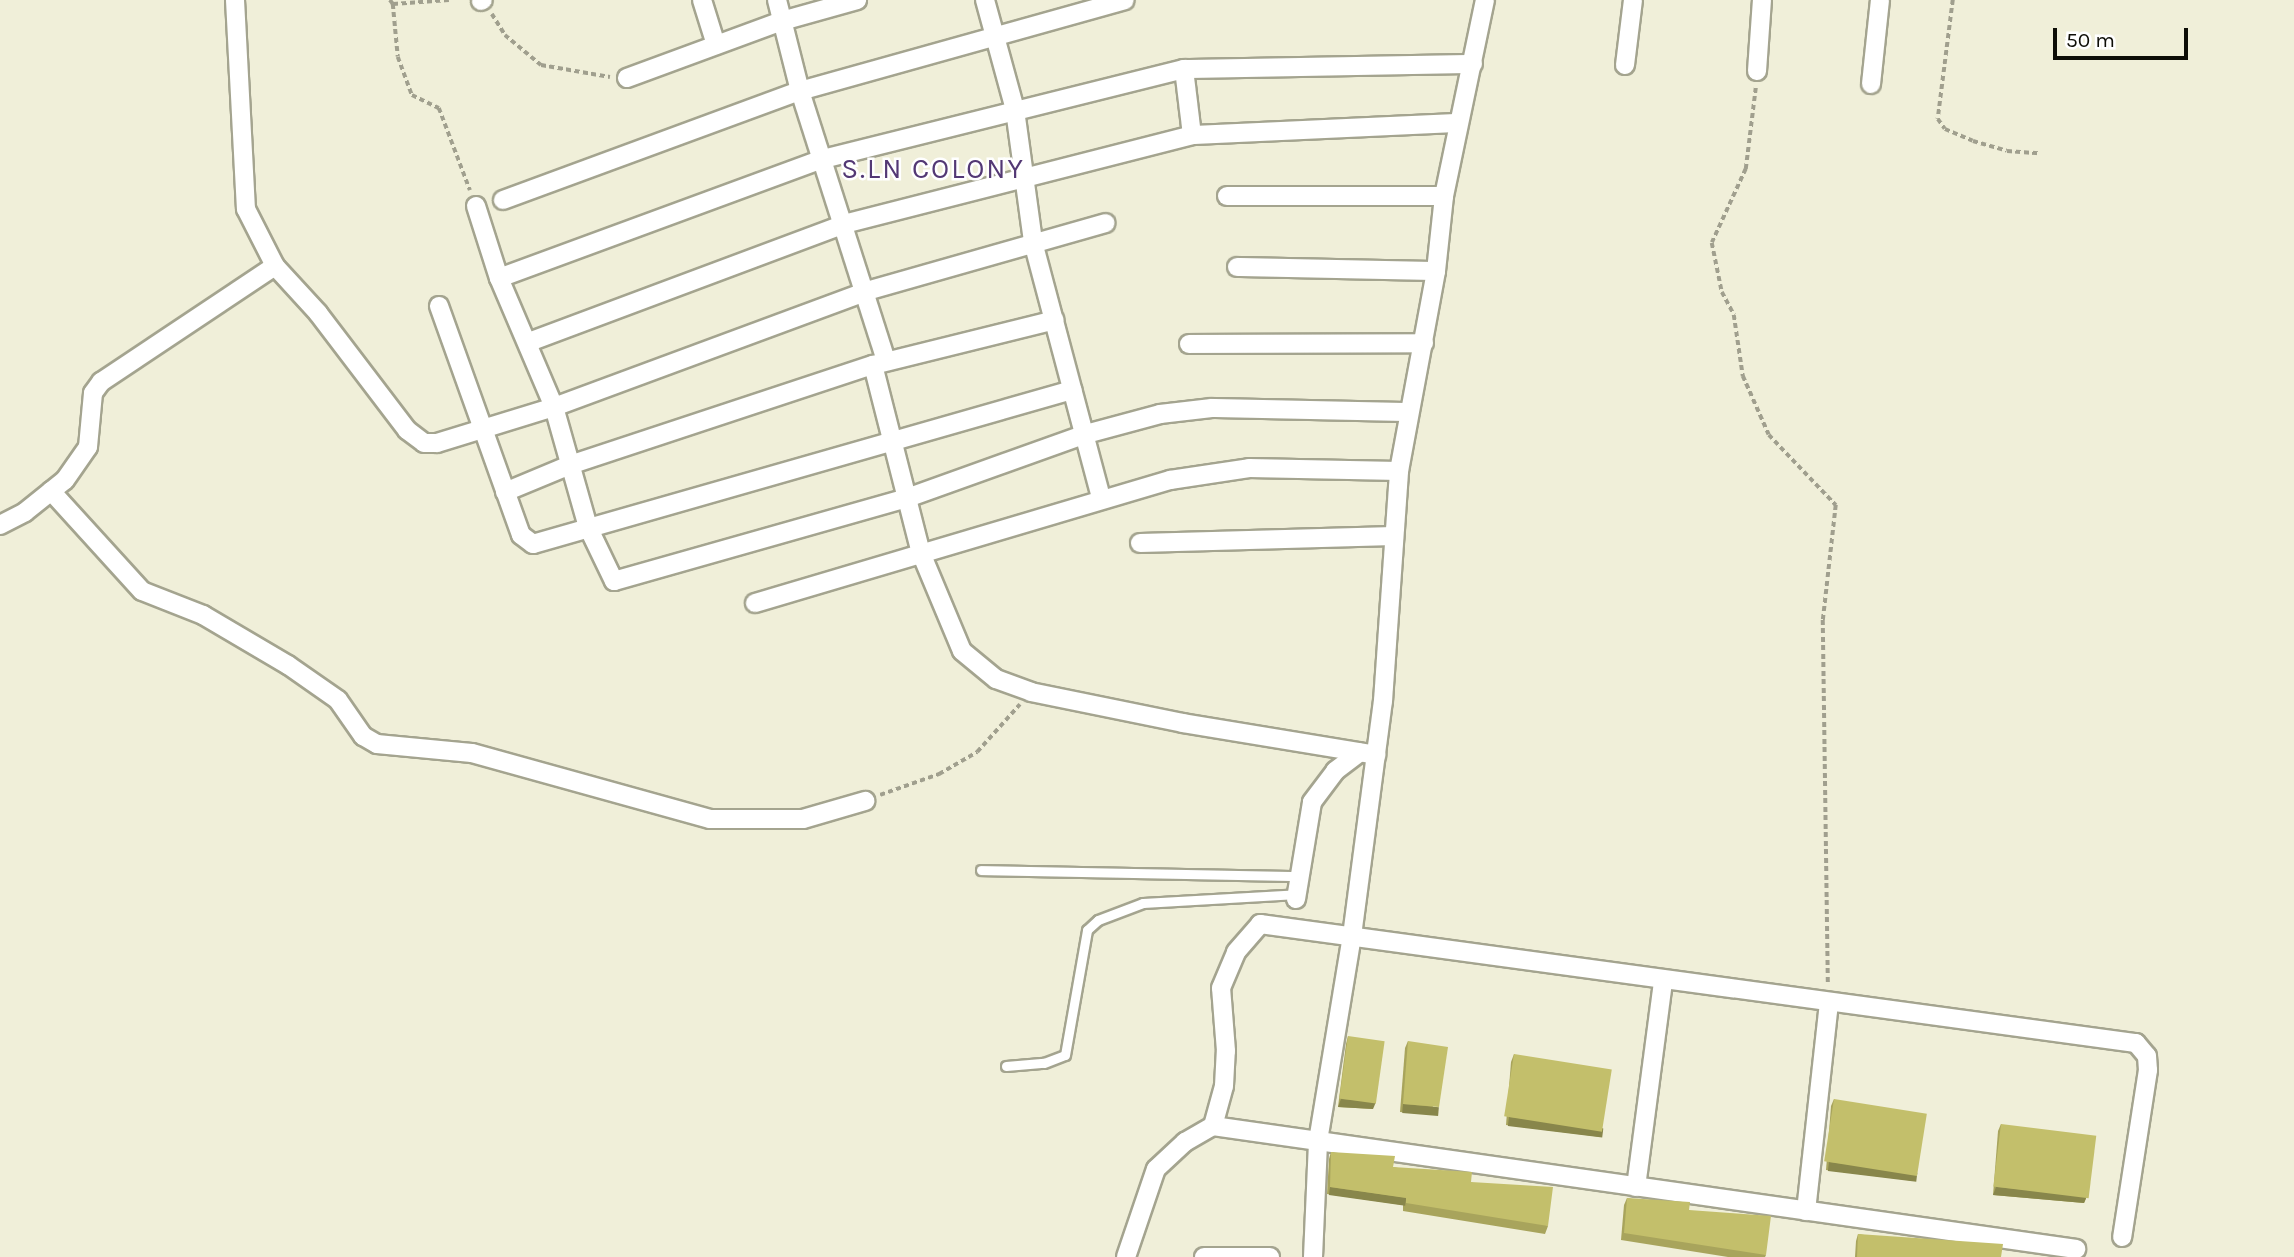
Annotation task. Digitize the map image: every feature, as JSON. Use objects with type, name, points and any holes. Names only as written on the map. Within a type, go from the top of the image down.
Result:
[{"type":"street","points":[[235,0],[246,209],[275,266],[318,313],[416,439],[437,443],[482,430],[554,407],[867,291],[1106,223]]},
{"type":"street","points":[[702,0],[716,45]]},
{"type":"street","points":[[777,0],[800,91],[867,291],[891,439],[921,553],[962,651],[996,679],[1031,692],[1368,754]]},
{"type":"street","points":[[985,0],[1015,110],[1033,242],[1101,498]]},
{"type":"street","points":[[503,200],[800,91],[1125,0]]},
{"type":"street","points":[[1313,1257],[1318,1141],[1352,936],[1368,754],[1394,536],[1399,471],[1436,271],[1444,196],[1485,0]]},
{"type":"street","points":[[1625,65],[1633,0]]},
{"type":"street","points":[[1757,71],[1762,0]]},
{"type":"street","points":[[1871,84],[1880,0]]},
{"type":"street","points":[[627,78],[782,21],[852,1]]},
{"type":"street","points":[[499,278],[823,159],[1184,69],[1473,64]]},
{"type":"street","points":[[1184,69],[1192,135]]},
{"type":"street","points":[[529,342],[844,224],[1026,180],[1192,135],[1458,123]]},
{"type":"street","points":[[1227,196],[1444,196]]},
{"type":"street","points":[[477,206],[499,278],[529,342],[554,407],[588,527],[611,579],[620,581],[907,498],[1086,434],[1186,409],[1408,412]]},
{"type":"street","points":[[0,525],[65,480],[88,447],[93,393],[101,382],[275,266]]},
{"type":"street","points":[[1237,267],[1436,271]]},
{"type":"street","points":[[439,306],[521,535],[529,543],[538,544],[891,439],[1072,390]]},
{"type":"street","points":[[505,492],[570,465],[879,363],[1055,320]]},
{"type":"street","points":[[1189,344],[1424,343]]},
{"type":"street","points":[[755,603],[1101,498],[1170,480],[1249,468],[1399,471]]},
{"type":"street","points":[[51,491],[142,591],[203,615],[288,665],[338,701],[363,736],[377,744],[472,753],[710,819],[803,819],[864,801]]},
{"type":"street","points":[[1140,542],[1394,536]]},
{"type":"street","points":[[1296,897],[1312,802],[1335,771],[1368,754]]},
{"type":"street","points":[[1213,1126],[1224,1086],[1226,1051],[1221,988],[1236,953],[1259,924],[1829,1004],[2136,1043],[2147,1056],[2148,1070],[2122,1237]]},
{"type":"street","points":[[1636,1187],[1664,981]]},
{"type":"street","points":[[1806,1211],[1829,1004]]},
{"type":"street","points":[[1126,1257],[1156,1169],[1185,1142],[1213,1126],[2076,1250]]},
{"type":"street","points":[[1204,1257],[1270,1257]]},
{"type":"lane","points":[[981,870],[1299,876]]},
{"type":"lane","points":[[1006,1066],[1044,1063],[1065,1055],[1087,930],[1098,920],[1143,903],[1296,897]]},
{"type":"path","points":[[449,0],[392,2],[398,57],[412,95],[439,108],[477,206]]},
{"type":"path","points":[[1953,0],[1938,119],[1945,129],[1973,141],[2007,151],[2039,153]]},
{"type":"path","points":[[482,1],[505,36],[541,65],[563,73],[627,78]]},
{"type":"path","points":[[1757,71],[1746,169],[1712,243],[1723,292],[1734,315],[1743,376],[1769,435],[1836,505],[1823,620],[1829,1004]]},
{"type":"path","points":[[864,801],[939,774],[978,752],[1031,692]]},
{"type":"building","points":[[1348,1036],[1385,1041],[1376,1104],[1339,1098]]},
{"type":"building","points":[[1408,1041],[1448,1047],[1439,1107],[1403,1104]]},
{"type":"building","points":[[1514,1054],[1612,1069],[1602,1132],[1504,1116]]},
{"type":"building","points":[[1834,1099],[1927,1114],[1917,1176],[1824,1161]]},
{"type":"building","points":[[2001,1124],[2096,1136],[2089,1198],[1993,1187]]},
{"type":"building","points":[[1331,1152],[1395,1156],[1393,1167],[1472,1172],[1471,1182],[1553,1187],[1548,1226],[1406,1203],[1406,1198],[1330,1187]]},
{"type":"building","points":[[1627,1198],[1690,1202],[1689,1210],[1771,1216],[1766,1255],[1624,1233]]},
{"type":"building","points":[[1858,1234],[2003,1244],[2001,1257],[1857,1257]]},
{"type":"district","name":"S.LN COLONY","points":[[933,169]]}]
